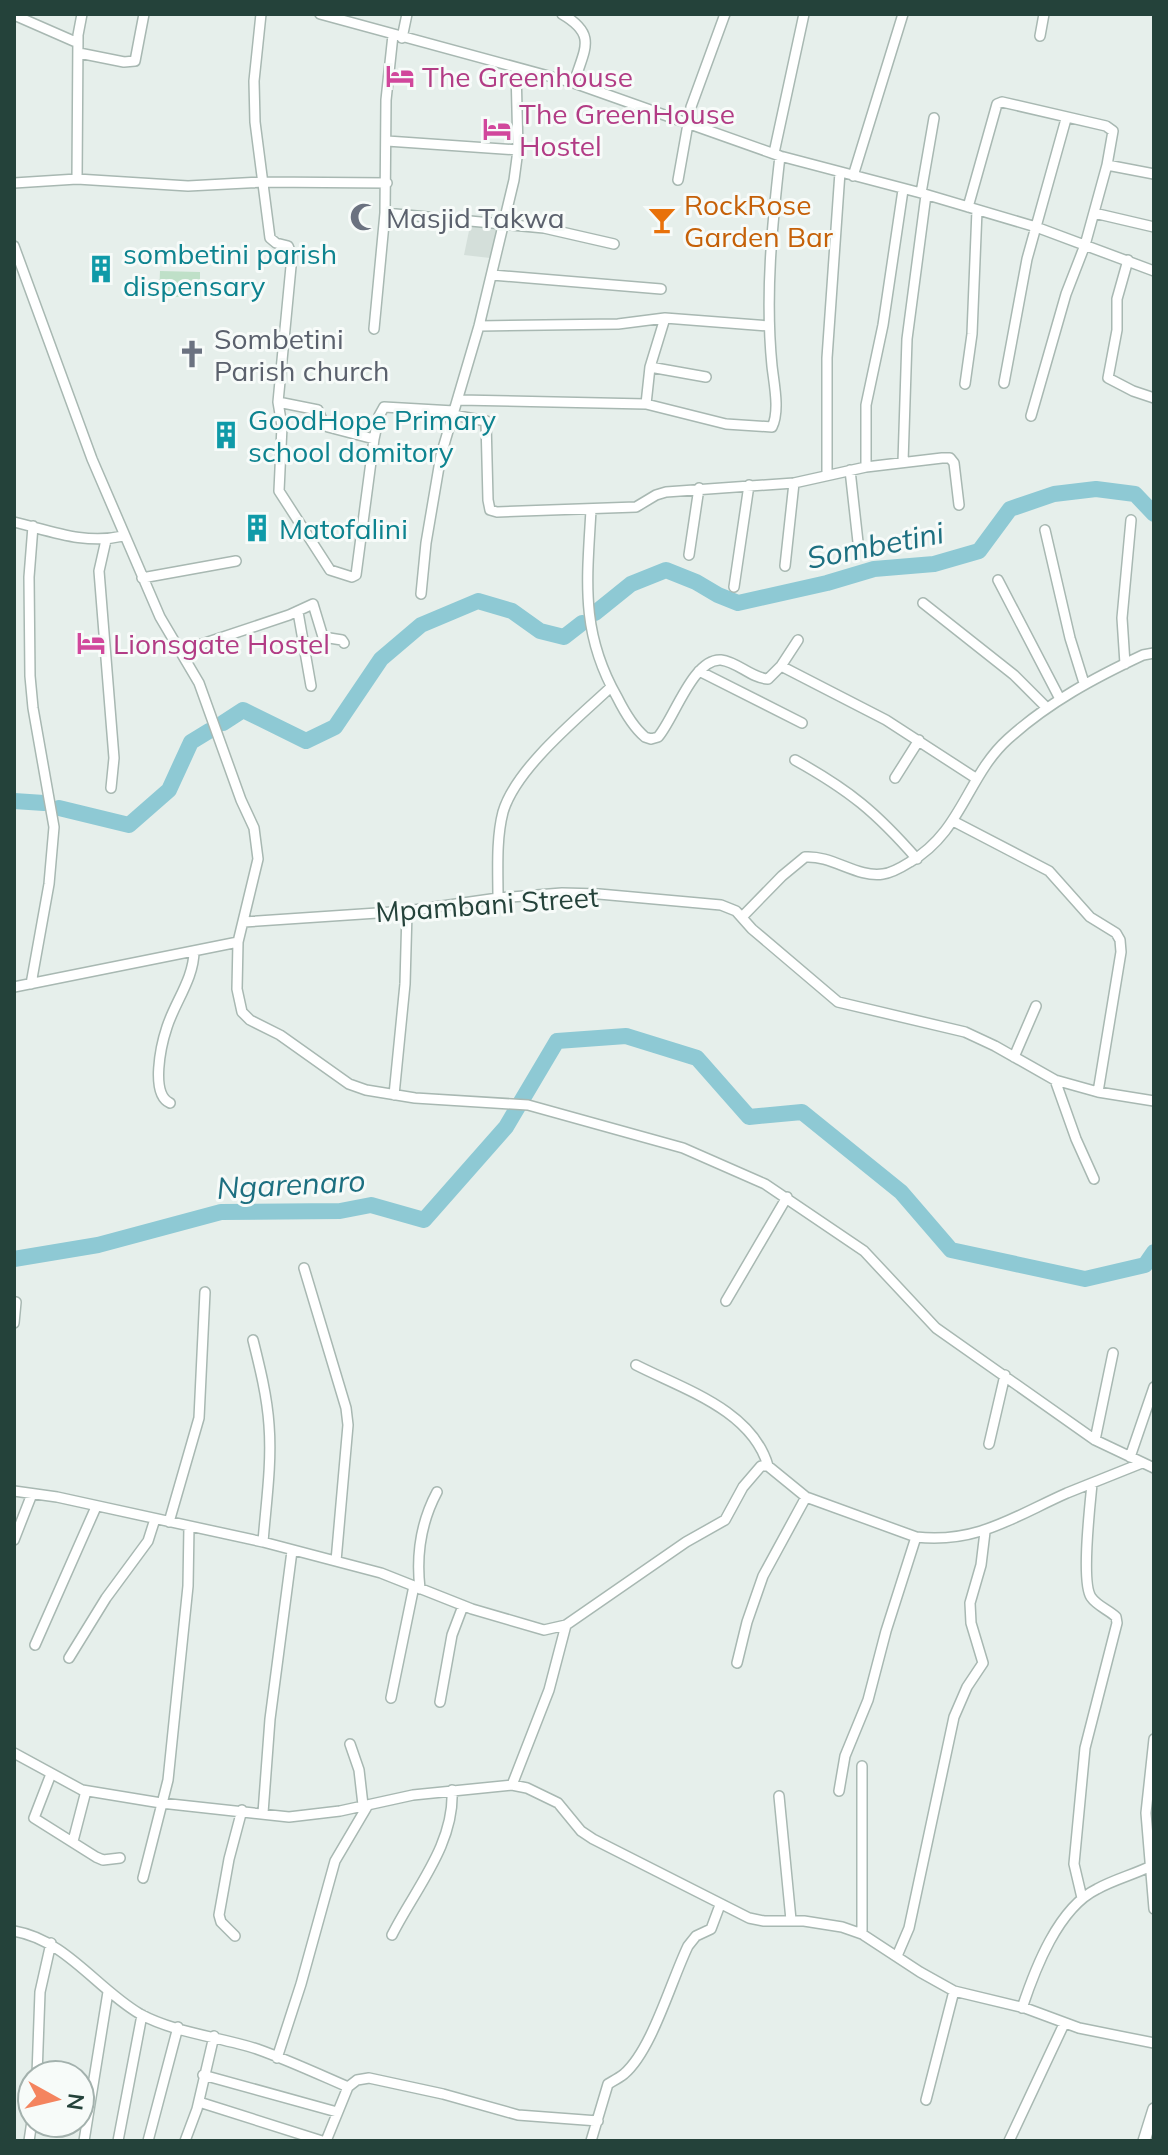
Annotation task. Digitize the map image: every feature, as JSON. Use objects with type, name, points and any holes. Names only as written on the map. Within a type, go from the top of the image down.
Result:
[{"type":"street","points":[[77,179],[78,48],[82,14]]},
{"type":"street","points":[[14,15],[78,48],[124,62],[135,61],[144,14]]},
{"type":"street","points":[[261,14],[254,81],[255,122],[270,238],[288,246],[292,256],[278,402],[282,426],[279,491],[328,568],[352,577],[356,575],[374,439],[379,416],[386,406],[484,419],[488,425],[490,510],[497,512],[636,507],[661,493],[794,483],[866,467],[950,458],[957,470],[959,505]]},
{"type":"street","points":[[320,14],[574,83],[777,154],[1036,227],[1154,271]]},
{"type":"street","points":[[374,329],[387,183],[386,100],[397,36],[407,14]]},
{"type":"street","points":[[562,14],[581,27],[586,37],[574,83]]},
{"type":"street","points":[[678,180],[687,123],[725,14]]},
{"type":"street","points":[[459,400],[646,404],[726,424],[772,427],[775,422],[775,389],[769,326],[777,154],[804,14]]},
{"type":"street","points":[[853,176],[903,14]]},
{"type":"street","points":[[1040,36],[1044,14]]},
{"type":"street","points":[[421,594],[439,468],[492,275],[518,150],[516,69]]},
{"type":"street","points":[[965,384],[972,334],[973,209],[997,104],[1002,102],[1111,128],[1107,165],[1094,213],[1066,294],[1031,416]]},
{"type":"street","points":[[903,462],[907,339],[934,118]]},
{"type":"street","points":[[1004,383],[1022,283],[1066,119]]},
{"type":"street","points":[[387,141],[518,150]]},
{"type":"street","points":[[1107,165],[1154,174]]},
{"type":"street","points":[[827,475],[827,358],[840,172]]},
{"type":"street","points":[[14,183],[77,179],[179,186],[263,182],[387,183]]},
{"type":"street","points":[[866,467],[866,405],[883,325],[903,190]]},
{"type":"street","points":[[385,213],[557,230],[614,244]]},
{"type":"street","points":[[1094,213],[1154,227]]},
{"type":"street","points":[[14,246],[123,536],[160,617],[199,683],[257,840],[258,859],[238,942],[237,989],[242,1012],[349,1084],[394,1095],[528,1105],[683,1148],[765,1184],[849,1238],[930,1322],[1095,1440],[1154,1468]]},
{"type":"street","points":[[1128,260],[1117,299],[1117,330],[1108,378],[1154,398]]},
{"type":"street","points":[[492,275],[661,289]]},
{"type":"street","points":[[479,326],[618,324],[665,318],[769,326]]},
{"type":"street","points":[[646,404],[650,367],[665,318]]},
{"type":"street","points":[[650,367],[706,377]]},
{"type":"street","points":[[278,402],[318,410],[328,427],[374,439]]},
{"type":"street","points":[[850,470],[858,542]]},
{"type":"street","points":[[785,566],[794,483]]},
{"type":"street","points":[[734,587],[749,485]]},
{"type":"street","points":[[689,555],[699,488]]},
{"type":"street","points":[[591,510],[586,600],[595,650],[611,687],[639,732],[651,739],[663,732],[699,671],[710,662],[720,660],[763,679],[773,676],[798,640]]},
{"type":"street","points":[[1125,664],[1122,618],[1131,520]]},
{"type":"street","points":[[14,522],[82,539],[106,540],[123,536]]},
{"type":"street","points":[[31,984],[49,884],[54,827],[30,676],[29,577],[33,526]]},
{"type":"street","points":[[1045,530],[1070,638],[1084,683]]},
{"type":"street","points":[[106,540],[99,571],[114,758],[111,788]]},
{"type":"street","points":[[142,578],[236,561]]},
{"type":"street","points":[[998,580],[1060,699]]},
{"type":"street","points":[[923,603],[1014,675],[1047,708]]},
{"type":"street","points":[[181,651],[298,612],[313,604],[323,637],[344,643]]},
{"type":"street","points":[[298,612],[311,686]]},
{"type":"street","points":[[743,916],[805,857],[829,860],[872,874],[884,874],[917,859],[942,838],[977,779],[1005,741],[1084,683],[1154,653]]},
{"type":"street","points":[[781,666],[856,703],[977,779]]},
{"type":"street","points":[[699,671],[802,723]]},
{"type":"street","points":[[498,898],[501,827],[508,801],[538,758],[611,687]]},
{"type":"street","points":[[895,778],[919,740]]},
{"type":"street","points":[[795,760],[855,796],[879,816],[917,859]]},
{"type":"street","points":[[953,821],[1049,871],[1090,917],[1116,933],[1120,940],[1121,952],[1098,1092]]},
{"type":"street","name":"Mpambani Street","points":[[244,922],[407,911],[498,898],[562,893],[721,905],[743,916],[752,929],[833,1000],[965,1032],[1055,1080],[1098,1092],[1154,1101]]},
{"type":"street","points":[[394,1095],[404,1000],[407,911]]},
{"type":"street","points":[[14,987],[238,942]]},
{"type":"street","points":[[170,1103],[160,1093],[158,1077],[165,1031],[178,1005],[194,951]]},
{"type":"street","points":[[1014,1057],[1036,1006]]},
{"type":"street","points":[[1055,1080],[1094,1179]]},
{"type":"street","points":[[726,1301],[787,1197]]},
{"type":"street","points":[[304,1268],[346,1408],[348,1425],[336,1561]]},
{"type":"street","points":[[169,1522],[199,1418],[205,1292]]},
{"type":"street","points":[[14,1323],[16,1302]]},
{"type":"street","points":[[253,1340],[264,1384],[269,1426],[270,1456],[263,1542]]},
{"type":"street","points":[[1095,1440],[1113,1353]]},
{"type":"street","points":[[636,1365],[730,1415],[760,1447],[768,1466],[806,1497],[916,1537],[985,1532],[1142,1463]]},
{"type":"street","points":[[989,1444],[1005,1375]]},
{"type":"street","points":[[1130,1457],[1154,1387]]},
{"type":"street","points":[[14,1491],[263,1542],[336,1561],[381,1573],[463,1606],[544,1630],[566,1625],[686,1542],[725,1520],[752,1475],[761,1466],[768,1466]]},
{"type":"street","points":[[1082,1898],[1074,1864],[1085,1748],[1117,1623],[1116,1617],[1091,1598],[1087,1588],[1087,1538],[1092,1484]]},
{"type":"street","points":[[391,1698],[417,1587],[423,1526],[437,1492]]},
{"type":"street","points":[[14,1540],[32,1494]]},
{"type":"street","points":[[737,1663],[763,1576],[806,1497]]},
{"type":"street","points":[[35,1645],[96,1507]]},
{"type":"street","points":[[69,1658],[106,1598],[148,1541],[155,1519]]},
{"type":"street","points":[[143,1878],[168,1780],[188,1586],[189,1526]]},
{"type":"street","points":[[897,1956],[909,1928],[954,1717],[967,1687],[983,1663],[971,1623],[970,1603],[981,1565],[985,1532]]},
{"type":"street","points":[[839,1791],[845,1756],[868,1700],[916,1537]]},
{"type":"street","points":[[263,1813],[270,1719],[292,1551]]},
{"type":"street","points":[[440,1702],[452,1635],[463,1606]]},
{"type":"street","points":[[512,1785],[549,1690],[566,1625]]},
{"type":"street","points":[[1154,1739],[1146,1813],[1154,1909]]},
{"type":"street","points":[[277,2058],[335,1861],[366,1805],[350,1744]]},
{"type":"street","points":[[14,1753],[73,1787],[86,1791],[161,1803],[297,1816],[452,1790],[512,1785],[527,1788],[558,1803],[581,1831],[593,1839],[749,1918],[823,1923],[862,1934],[954,1991],[1022,2008],[1064,2024],[1154,2043]]},
{"type":"street","points":[[862,1766],[862,1934]]},
{"type":"street","points":[[51,1774],[34,1818],[103,1860],[120,1858]]},
{"type":"street","points":[[392,1935],[442,1844],[453,1811],[452,1790]]},
{"type":"street","points":[[73,1841],[86,1791]]},
{"type":"street","points":[[779,1796],[791,1920]]},
{"type":"street","points":[[235,1936],[221,1922],[219,1915],[242,1810]]},
{"type":"street","points":[[1022,2008],[1051,1938],[1082,1898],[1097,1888],[1149,1867]]},
{"type":"street","points":[[591,2141],[608,2084],[624,2074],[638,2056],[688,1946],[696,1936],[711,1929],[720,1905]]},
{"type":"street","points":[[14,1931],[51,1943],[108,1992],[142,2015],[277,2058],[348,2087]]},
{"type":"street","points":[[38,2059],[40,1992],[51,1943]]},
{"type":"street","points":[[926,2100],[954,1991]]},
{"type":"street","points":[[84,2141],[108,1992]]},
{"type":"street","points":[[118,2141],[142,2015]]},
{"type":"street","points":[[1009,2141],[1064,2024]]},
{"type":"street","points":[[148,2141],[178,2027]]},
{"type":"street","points":[[185,2141],[199,2102],[214,2036]]},
{"type":"street","points":[[203,2075],[337,2112]]},
{"type":"street","points":[[199,2102],[324,2141],[348,2087],[357,2080],[369,2078],[518,2115],[598,2121]]},
{"type":"street","points":[[1144,2141],[1154,2109]]},
{"type":"shaded area","points":[[470,226],[498,229],[490,258],[464,255]]},
{"type":"green space","points":[[160,271],[200,272],[200,298],[159,296]]},
{"type":"waterway","name":"Sombetini","points":[[595,613],[631,584],[666,570],[738,603],[874,569],[934,564],[979,551],[1010,509],[1054,494],[1096,489],[1135,494],[1154,514]]},
{"type":"waterway","name":"Sombetini","points":[[223,723],[243,710],[306,741],[335,727],[381,659],[421,625],[478,601],[512,611],[540,631],[564,637],[582,623]]},
{"type":"waterway","name":"Sombetini","points":[[59,808],[129,825],[169,790],[191,742],[209,731]]},
{"type":"waterway","name":"Sombetini","points":[[14,801],[44,803]]},
{"type":"waterway","name":"Ngarenaro","points":[[14,1259],[98,1245],[221,1212],[340,1211],[371,1205],[424,1220],[506,1127],[557,1041],[626,1036],[697,1058],[749,1117],[802,1112],[901,1192],[951,1250],[1085,1279],[1145,1265],[1154,1252]]},
{"type":"place","name":"The Greenhouse","points":[[400,76]]},
{"type":"place","name":"The GreenHouse Hostel","points":[[497,129]]},
{"type":"place","name":"Masjid Takwa","points":[[364,217]]},
{"type":"place","name":"RockRose Garden Bar","points":[[662,220]]},
{"type":"place","name":"sombetini parish dispensary","points":[[101,269]]},
{"type":"place","name":"Sombetini Parish church","points":[[192,354]]},
{"type":"place","name":"GoodHope Primary school domitory","points":[[226,435]]},
{"type":"place","name":"Matofalini","points":[[257,528]]},
{"type":"place","name":"Lionsgate Hostel","points":[[91,643]]}]
